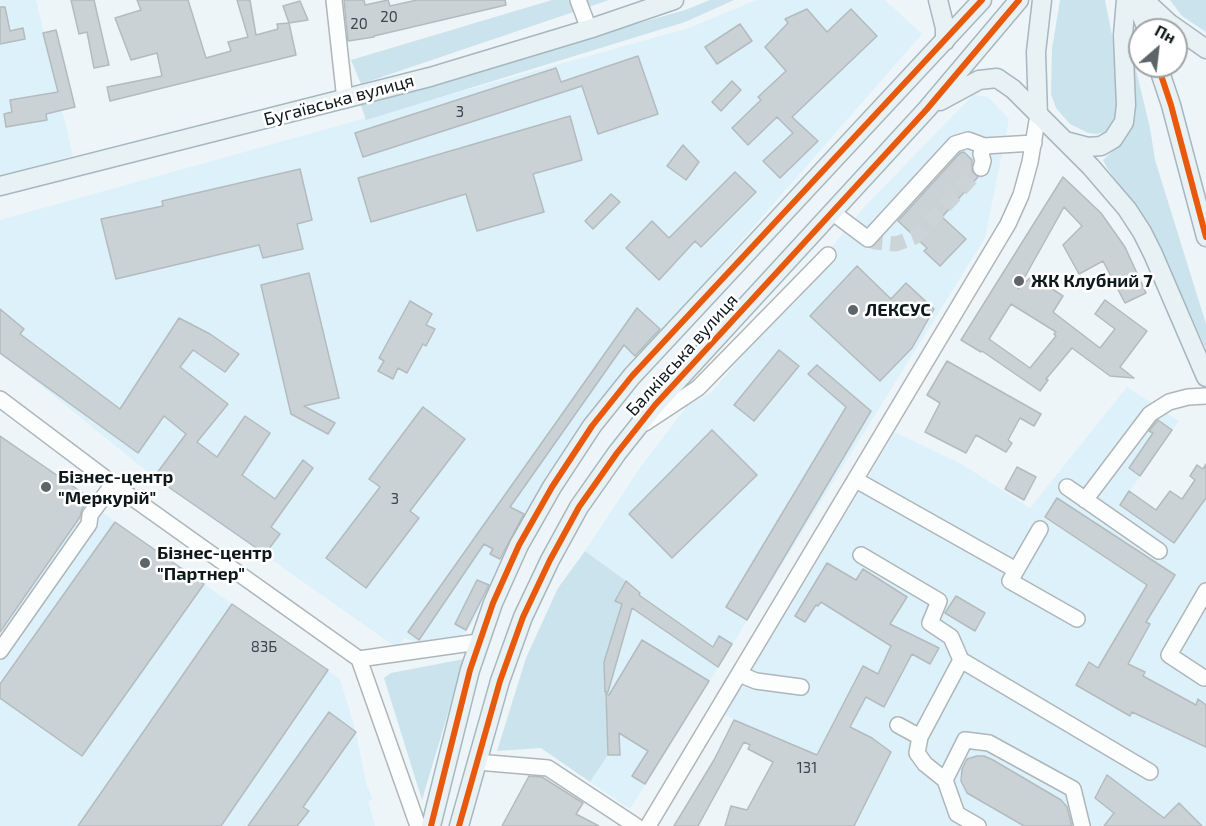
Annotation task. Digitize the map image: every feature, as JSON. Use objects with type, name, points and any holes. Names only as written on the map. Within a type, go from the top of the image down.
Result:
[{"type":"main road","name":"Бугаївська вулиця","points":[[0,186],[345,100],[589,29],[674,0]]},
{"type":"main road","points":[[938,0],[945,28],[945,41]]},
{"type":"main road","name":"Балківська вулиця","points":[[431,826],[478,642],[493,603],[519,545],[552,487],[592,426],[632,376],[982,0]]},
{"type":"main road","name":"Балківська вулиця","points":[[459,826],[500,681],[523,617],[579,507],[617,453],[663,396],[927,109],[1019,0]]},
{"type":"main road","points":[[1038,116],[1036,52],[1042,0]]},
{"type":"main road","points":[[1064,141],[1088,147],[1101,146],[1113,139],[1124,122],[1126,105],[1123,35],[1126,0]]},
{"type":"main road","points":[[1136,0],[1143,18]]},
{"type":"main road","points":[[1144,0],[1169,24],[1206,49]]},
{"type":"main road","points":[[927,109],[979,80],[997,78],[1013,89],[1107,184],[1142,232],[1206,377]]},
{"type":"main road","points":[[1162,78],[1206,237]]},
{"type":"street","points":[[334,0],[345,100]]},
{"type":"street","points":[[578,0],[589,29]]},
{"type":"street","points":[[648,826],[1008,224],[1021,195],[1038,116]]},
{"type":"street","points":[[832,212],[868,239],[955,144],[968,140],[984,146],[1034,143]]},
{"type":"street","points":[[981,168],[983,161],[981,154],[984,146]]},
{"type":"street","points":[[637,428],[698,388],[828,255]]},
{"type":"street","points":[[1085,500],[1150,414],[1169,402],[1188,397],[1206,396]]},
{"type":"street","points":[[0,399],[117,487],[359,658],[418,826]]},
{"type":"street","points":[[856,480],[1016,570]]},
{"type":"street","points":[[0,651],[89,524],[90,515],[117,487]]},
{"type":"street","points":[[1067,487],[1159,551]]},
{"type":"street","points":[[1040,530],[1010,581],[1077,619]]},
{"type":"street","points":[[861,555],[939,601],[930,623],[951,637],[961,660],[1150,772]]},
{"type":"street","points":[[1204,678],[1169,656],[1206,591]]},
{"type":"street","points":[[359,658],[478,642]]},
{"type":"street","points":[[945,780],[925,764],[917,753],[920,737],[961,660]]},
{"type":"street","points":[[740,674],[756,681],[801,687]]},
{"type":"street","points":[[898,725],[920,737]]},
{"type":"street","points":[[978,826],[953,820],[945,780],[965,740],[989,743],[1073,789],[1082,826]]},
{"type":"street","points":[[477,762],[548,768],[636,826]]},
{"type":"shaded area","points":[[0,0],[36,0],[73,156],[0,176]]},
{"type":"shaded area","points":[[552,0],[609,0],[361,84],[351,60]]},
{"type":"shaded area","points":[[710,0],[734,0],[685,22],[366,120],[360,103],[685,10]]},
{"type":"shaded area","points":[[756,0],[885,0],[922,34],[589,415],[552,470],[512,537],[473,622],[461,635],[417,643],[404,638],[397,648],[154,477],[3,355],[24,329],[0,309],[0,220],[689,28]]},
{"type":"shaded area","points":[[1060,0],[1105,0],[1114,45],[1117,97],[1115,121],[1105,132],[1088,133],[1070,124],[1056,108],[1051,94],[1052,49]]},
{"type":"shaded area","points":[[1170,0],[1206,0],[1206,32],[1188,18],[1182,16]]},
{"type":"shaded area","points":[[1134,78],[1138,78],[1155,160],[1206,324],[1206,349],[1152,230],[1103,160],[1124,140],[1134,125],[1136,107]]},
{"type":"shaded area","points":[[973,95],[988,97],[1009,119],[985,238],[630,809],[590,782],[608,755],[604,662],[622,604],[615,601],[626,581],[585,551],[639,469],[687,406],[712,392],[867,204]]},
{"type":"shaded area","points":[[1127,387],[1179,421],[1120,505],[1174,543],[1206,498],[1206,826],[812,826],[832,763],[725,714],[895,432],[965,466],[1030,508]]},
{"type":"shaded area","points":[[0,436],[92,499],[90,503],[115,522],[340,679],[356,732],[367,788],[369,788],[372,800],[368,801],[375,826],[0,826]]},
{"type":"shaded area","points":[[585,551],[626,581],[616,601],[622,604],[604,662],[608,755],[590,782],[541,748],[497,751],[526,658],[558,588]]},
{"type":"shaded area","points":[[464,659],[422,800],[384,678],[391,673]]},
{"type":"building","points":[[71,0],[94,0],[109,65],[94,68],[87,32],[79,34]]},
{"type":"building","points":[[137,0],[188,0],[206,58],[231,51],[228,42],[248,37],[237,0],[250,0],[256,35],[278,29],[277,24],[289,23],[296,55],[110,101],[107,87],[162,76],[157,53],[131,60],[115,18],[141,10]]},
{"type":"building","points":[[344,0],[364,0],[365,5],[388,0],[390,6],[417,0],[505,0],[506,5],[374,37],[348,41]]},
{"type":"building","points":[[300,1],[308,20],[289,23],[283,6]]},
{"type":"building","points":[[0,7],[5,7],[10,31],[23,28],[25,39],[0,44]]},
{"type":"building","points":[[807,9],[827,32],[851,9],[877,36],[792,117],[818,141],[780,178],[763,161],[793,133],[777,117],[748,145],[732,128],[761,100],[758,97],[786,71],[765,47],[788,23],[785,19]]},
{"type":"building","points":[[740,24],[752,41],[717,64],[705,47]]},
{"type":"building","points":[[56,30],[75,107],[46,114],[47,120],[6,127],[4,114],[12,112],[10,100],[58,92],[43,33]]},
{"type":"building","points":[[638,56],[658,114],[598,134],[582,86],[363,157],[355,133],[556,68],[561,82]]},
{"type":"building","points":[[732,81],[741,90],[721,111],[712,102]]},
{"type":"building","points":[[570,116],[582,160],[533,174],[544,212],[477,231],[466,194],[371,222],[358,178]]},
{"type":"building","points":[[683,145],[699,162],[686,180],[667,166]]},
{"type":"building","points":[[964,152],[972,160],[972,171],[978,177],[942,217],[966,239],[940,266],[924,251],[927,248],[898,221],[960,153]]},
{"type":"building","points":[[300,169],[312,220],[297,224],[303,249],[263,258],[259,245],[116,279],[101,219],[163,206],[162,201]]},
{"type":"building","points":[[735,172],[756,192],[701,247],[695,241],[659,280],[626,248],[652,221],[669,238]]},
{"type":"building","points":[[1063,177],[1101,213],[1125,247],[1146,293],[1125,303],[1103,261],[1079,274],[1063,245],[1082,226],[1064,207],[1018,289],[1032,276],[1063,296],[1053,312],[1100,348],[1115,329],[1095,314],[1105,300],[1147,331],[1120,367],[1134,378],[1110,376],[1072,348],[1046,379],[1048,380],[1040,391],[982,351],[961,340]],"holes":[[[1011,304],[1056,332],[1054,334],[1056,336],[1030,368],[989,339]]]},
{"type":"building","points":[[611,194],[620,202],[593,229],[585,221]]},
{"type":"building","points":[[857,266],[891,299],[906,283],[934,309],[912,348],[880,381],[810,316]]},
{"type":"building","points":[[309,273],[339,398],[304,406],[335,423],[328,434],[291,414],[261,285]]},
{"type":"building","points":[[410,301],[432,314],[426,325],[435,329],[426,346],[423,344],[407,373],[398,368],[393,379],[378,371],[384,361],[379,358]]},
{"type":"building","points":[[637,308],[660,329],[635,356],[624,345],[510,507],[524,514],[500,559],[490,554],[493,549],[484,544],[419,640],[408,632]]},
{"type":"building","points":[[0,309],[24,329],[20,334],[120,409],[179,318],[210,334],[239,354],[225,372],[193,350],[180,367],[228,404],[197,442],[217,457],[245,416],[270,433],[242,475],[275,499],[303,460],[313,468],[271,527],[280,534],[265,554],[154,477],[186,434],[164,416],[138,453],[0,353]]},
{"type":"building","points":[[779,350],[799,366],[754,421],[734,405]]},
{"type":"building","points":[[947,361],[1041,414],[1034,426],[1020,418],[1008,440],[1012,443],[1006,452],[976,435],[966,453],[925,432],[940,403],[927,395]]},
{"type":"building","points":[[817,365],[871,411],[747,620],[726,607],[846,407],[808,374]]},
{"type":"building","points":[[423,407],[465,439],[410,511],[419,518],[366,588],[326,558],[380,487],[369,479]]},
{"type":"building","points":[[1158,420],[1172,430],[1140,476],[1129,468],[1153,433],[1149,431]]},
{"type":"building","points":[[712,430],[757,475],[672,558],[629,514]]},
{"type":"building","points":[[0,436],[90,498],[82,509],[80,517],[0,632]]},
{"type":"building","points":[[1206,464],[1206,498],[1174,543],[1120,505],[1129,491],[1156,510],[1170,491],[1182,499],[1195,480],[1190,476],[1197,465],[1203,469]]},
{"type":"building","points":[[1017,467],[1036,477],[1024,500],[1005,489]]},
{"type":"building","points":[[1057,498],[1175,575],[1146,622],[1150,624],[1128,664],[1145,672],[1143,676],[1196,705],[1198,699],[1206,705],[1206,747],[1132,712],[1130,716],[1076,685],[1089,662],[1098,668],[1147,585],[1045,517]]},
{"type":"building","points":[[115,522],[204,584],[82,756],[0,698],[0,684]]},
{"type":"building","points":[[827,563],[856,580],[863,569],[907,597],[890,624],[939,648],[930,664],[912,654],[884,707],[866,697],[850,727],[872,738],[891,752],[854,826],[725,826],[731,806],[747,810],[773,762],[748,749],[750,745],[744,742],[698,826],[674,826],[714,760],[734,720],[817,755],[863,666],[878,674],[891,646],[821,602],[818,606],[816,605],[805,622],[795,616]]},
{"type":"building","points":[[477,580],[489,585],[466,630],[455,624]]},
{"type":"building","points":[[626,581],[640,593],[639,595],[713,647],[719,636],[732,644],[718,667],[632,608],[608,692],[605,692],[604,662],[622,604],[615,601]]},
{"type":"building","points":[[956,596],[985,613],[975,631],[945,613]]},
{"type":"building","points":[[232,604],[328,670],[221,826],[78,826]]},
{"type":"building","points":[[642,640],[709,681],[645,784],[632,776],[648,751],[619,733],[620,755],[608,755],[606,693],[609,695]]},
{"type":"building","points":[[329,712],[356,732],[303,807],[309,811],[297,826],[248,826]]},
{"type":"building","points":[[977,756],[993,760],[1061,800],[1067,807],[1072,826],[1024,826],[967,793],[961,781],[962,769],[967,759]]},
{"type":"building","points":[[1107,775],[1164,818],[1179,803],[1202,826],[1104,826],[1114,813],[1095,798]]},
{"type":"building","points":[[529,776],[542,777],[583,803],[576,814],[599,826],[502,826]]},
{"type":"tunnel","points":[[868,239],[896,244],[915,237],[981,168]]},
{"type":"cycle path","points":[[431,826],[470,670],[493,603],[519,545],[552,487],[592,426],[632,376],[982,0]]},
{"type":"cycle path","points":[[459,826],[500,681],[523,617],[579,507],[655,405],[927,109],[1019,0]]},
{"type":"cycle path","points":[[1162,78],[1206,237]]},
{"type":"place","name":"ЖК Клубний 7","points":[[1019,281]]},
{"type":"place","name":"ЛЕКСУС","points":[[853,310]]},
{"type":"place","name":"Бізнес-центр \"Меркурій\"","points":[[46,487]]},
{"type":"place","name":"Бізнес-центр \"Партнер\"","points":[[145,563]]}]
